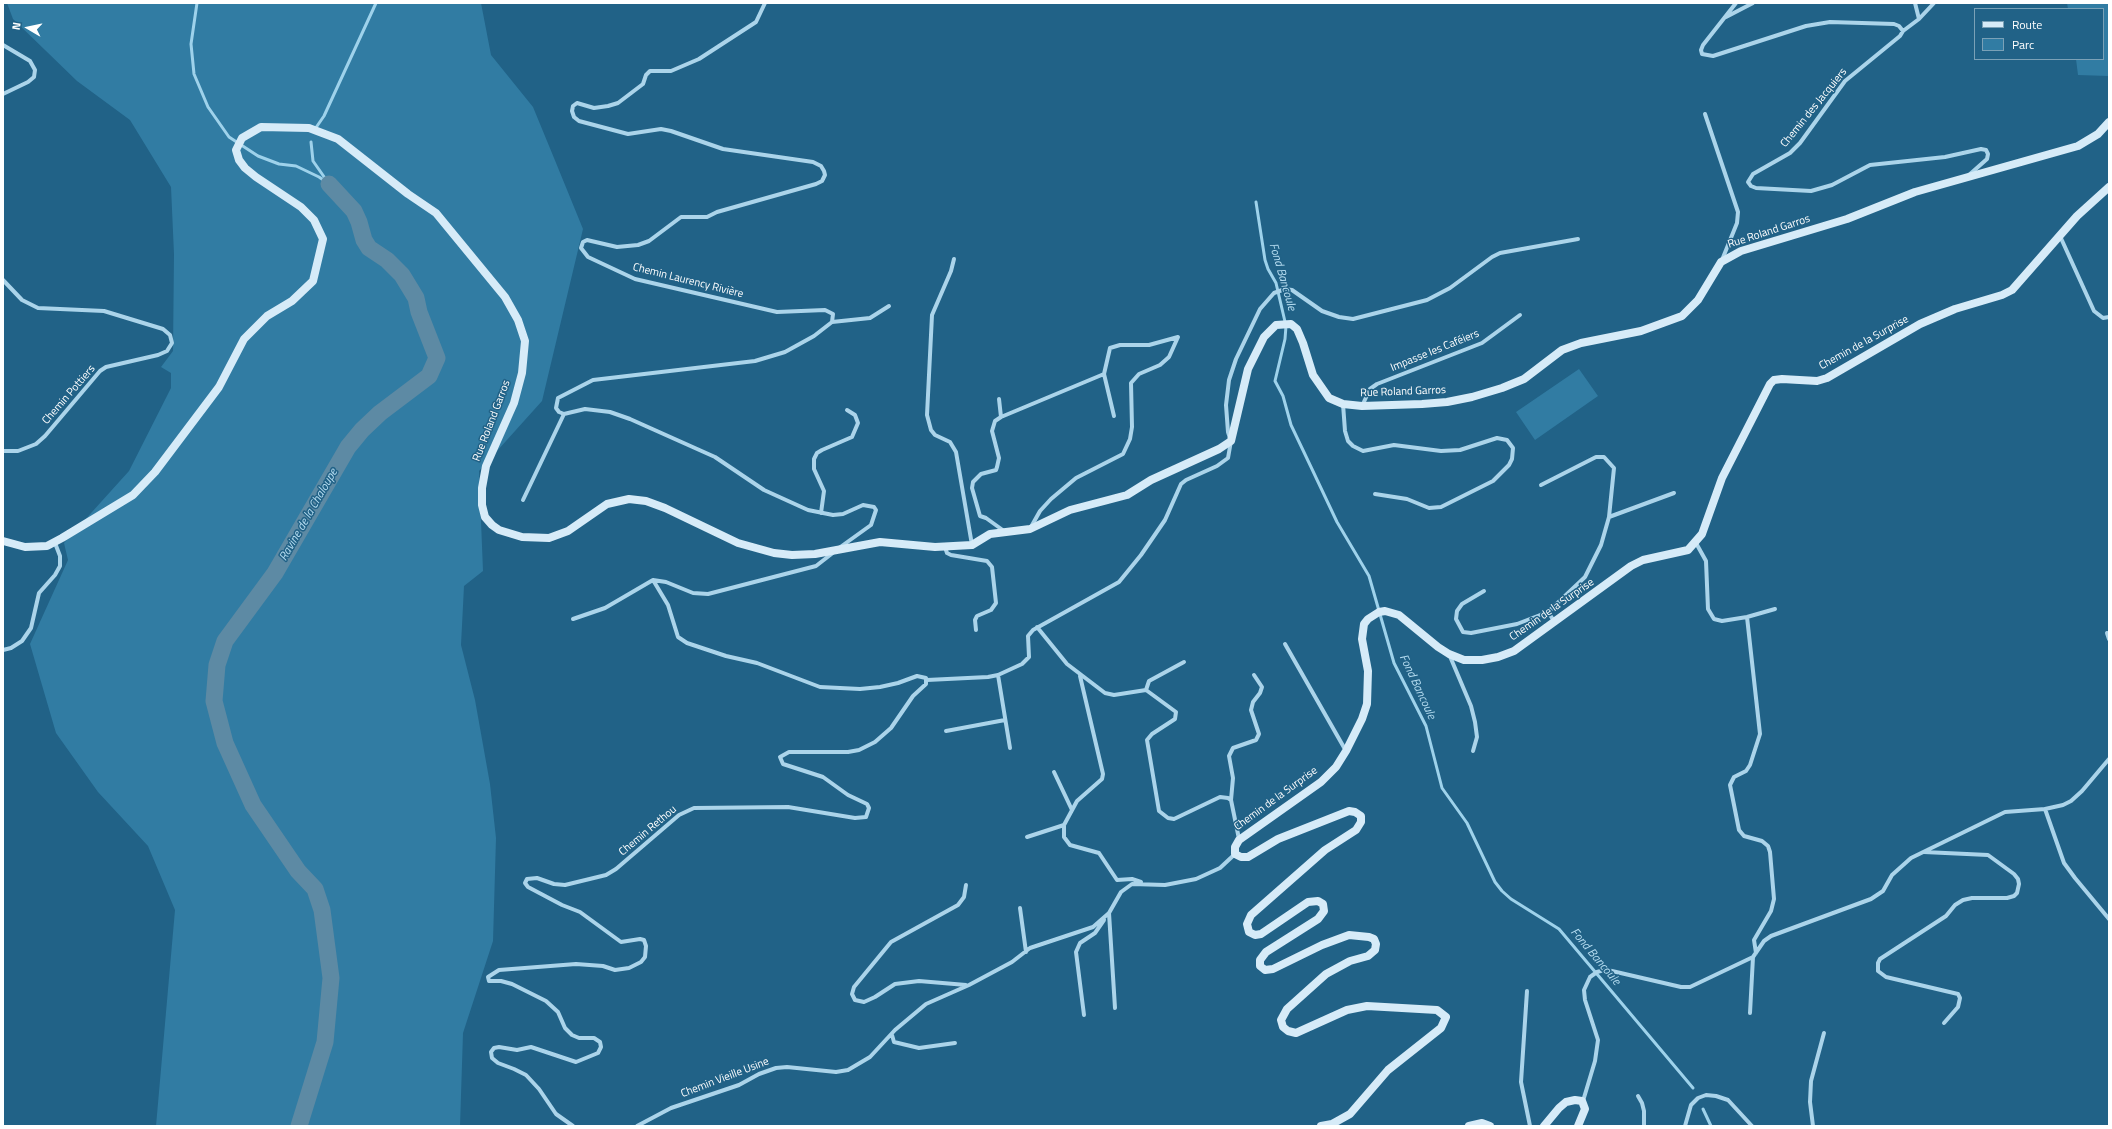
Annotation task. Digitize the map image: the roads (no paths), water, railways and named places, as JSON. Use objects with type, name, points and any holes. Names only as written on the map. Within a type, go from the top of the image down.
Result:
[{"type":"main road","name":"Rue Roland Garros","points":[[55,543],[133,494],[155,472],[219,387],[244,339],[267,316],[292,301],[313,281],[323,240],[314,220],[301,207],[245,168],[239,160],[236,150],[242,138],[249,132],[261,127],[308,128],[338,139],[408,194],[436,213],[505,297],[518,320],[525,341],[522,373],[514,402],[486,466],[482,488],[482,505],[485,517],[492,525],[499,530],[516,536],[535,539],[549,538],[568,531],[608,504],[629,499],[653,504],[738,543],[762,550],[792,555],[815,554],[880,542],[944,547],[972,545],[990,534],[1030,529],[1070,510],[1127,495],[1152,480],[1219,449],[1231,441],[1248,369],[1264,337],[1276,325],[1290,324],[1297,329],[1303,343],[1312,375],[1320,388],[1329,398],[1343,404],[1362,406],[1447,402],[1472,397],[1502,388],[1524,379],[1562,350],[1581,343],[1641,331],[1682,316],[1698,300],[1721,262],[1740,252],[1847,219],[1915,192],[2078,146],[2098,134],[2109,122]]},
{"type":"main road","name":"Chemin de la Surprise","points":[[1235,854],[1235,847],[1239,840],[1321,782],[1336,767],[1346,751],[1362,719],[1367,704],[1368,671],[1362,639],[1364,624],[1368,619],[1379,612],[1385,611],[1399,615],[1449,654],[1464,660],[1482,660],[1514,651],[1631,566],[1643,560],[1688,550],[1696,543],[1702,534],[1722,478],[1766,389],[1774,380],[1788,378],[1817,381],[1827,378],[1926,321],[1955,309],[2002,295],[2012,290],[2077,216],[2109,188]]},
{"type":"main road","points":[[3,541],[25,547],[38,547],[55,543]]},
{"type":"main road","points":[[1235,854],[1241,857],[1248,857],[1278,839],[1348,812],[1356,812],[1361,816],[1361,822],[1356,830],[1325,850],[1302,868],[1251,916],[1247,924],[1249,932],[1255,935],[1261,934],[1308,902],[1318,901],[1322,904],[1324,910],[1318,919],[1266,952],[1260,960],[1260,966],[1264,970],[1273,969],[1322,945],[1349,935],[1374,939],[1376,944],[1375,950],[1368,956],[1350,961],[1326,974],[1287,1009],[1282,1020],[1283,1027],[1288,1031],[1296,1033],[1347,1010],[1367,1006],[1437,1010],[1446,1017],[1441,1028],[1388,1070],[1350,1114],[1332,1124],[1321,1126]]},
{"type":"main road","points":[[1544,1126],[1566,1102],[1575,1100],[1582,1102],[1585,1109],[1578,1126]]},
{"type":"main road","points":[[1469,1126],[1482,1123],[1490,1126]]},
{"type":"street","name":"Chemin Laurency Rivière","points":[[765,3],[756,22],[699,59],[671,71],[650,71],[646,75],[643,84],[618,103],[594,108],[578,103],[573,106],[572,111],[574,117],[579,122],[628,134],[661,129],[723,149],[813,162],[821,166],[824,171],[825,175],[822,181],[717,212],[707,217],[681,217],[649,241],[638,245],[617,247],[587,240],[583,242],[581,248],[588,257],[635,279],[777,312],[826,310],[833,314],[832,322]]},
{"type":"street","points":[[1736,3],[1702,47],[1701,52],[1704,56],[1714,56],[1817,23],[1894,24],[1899,26],[1903,32],[1919,19],[1934,3]]},
{"type":"street","points":[[1725,18],[1753,3]]},
{"type":"street","points":[[1915,3],[1919,19]]},
{"type":"street","name":"Chemin des Jacquiers","points":[[1903,32],[1845,80],[1800,143],[1790,153],[1753,174],[1748,182],[1756,188],[1811,191],[1832,185],[1870,165],[1945,157],[1981,149],[1986,150],[1988,154],[1987,160],[1964,179]]},
{"type":"street","points":[[3,45],[30,62],[35,70],[34,77],[28,82],[3,94]]},
{"type":"street","points":[[1704,114],[1738,212],[1737,223],[1721,262]]},
{"type":"street","points":[[2060,236],[2094,311],[2103,318],[2109,317]]},
{"type":"street","points":[[653,580],[668,605],[678,637],[687,643],[726,656],[757,663],[820,687],[853,689],[880,687],[898,683],[917,676],[922,676],[927,680],[998,675],[1026,662],[1029,652],[1028,636],[1037,627],[1119,582],[1141,555],[1165,520],[1181,484],[1224,462],[1230,451],[1231,441],[1226,420],[1229,380],[1236,359],[1260,309],[1274,293],[1285,289],[1292,290],[1322,311],[1339,317],[1353,319],[1427,300],[1450,288],[1492,257],[1500,253],[1578,239]]},
{"type":"street","points":[[954,259],[951,271],[932,315],[927,415],[931,430],[935,435],[950,442],[956,452],[972,545]]},
{"type":"street","name":"Chemin Pottiers","points":[[3,280],[22,300],[38,308],[104,311],[163,329],[170,335],[172,343],[167,351],[158,355],[106,367],[100,371],[45,436],[36,444],[18,451],[3,451]]},
{"type":"street","points":[[573,619],[602,610],[653,580],[666,582],[693,592],[708,594],[816,566],[871,524],[876,510],[868,505],[863,505],[843,514],[821,513],[794,504],[764,490],[715,457],[630,419],[610,412],[585,409],[564,414],[559,412],[556,408],[558,398],[593,380],[755,361],[785,352],[814,336],[832,322],[870,318],[889,306]]},
{"type":"street","name":"Impasse les Caféiers","points":[[1362,406],[1370,389],[1377,384],[1482,343],[1520,316]]},
{"type":"street","points":[[1030,529],[1040,511],[1067,485],[1087,472],[1123,454],[1127,448],[1132,427],[1131,383],[1139,374],[1160,365],[1169,357],[1178,338],[1149,345],[1120,345],[1110,348],[1104,374],[1114,416]]},
{"type":"street","points":[[1004,532],[986,518],[980,516],[972,493],[974,482],[977,478],[981,474],[996,470],[997,467],[999,458],[992,431],[994,424],[1001,416],[1104,374]]},
{"type":"street","points":[[999,399],[1001,416]]},
{"type":"street","points":[[1343,404],[1345,432],[1348,441],[1353,446],[1363,451],[1394,445],[1441,452],[1460,450],[1497,438],[1507,440],[1513,448],[1512,459],[1509,465],[1493,481],[1441,507],[1430,508],[1406,499],[1375,494]]},
{"type":"street","points":[[821,513],[824,491],[814,469],[814,458],[817,453],[822,450],[852,437],[858,423],[855,416],[847,410]]},
{"type":"street","points":[[523,500],[564,414]]},
{"type":"street","points":[[1484,591],[1462,604],[1457,611],[1456,619],[1463,632],[1471,633],[1517,624],[1548,612],[1585,577],[1601,545],[1609,517],[1614,468],[1604,457],[1596,456],[1541,485]]},
{"type":"street","points":[[1609,517],[1674,493]]},
{"type":"street","points":[[3,650],[11,648],[22,641],[31,628],[40,593],[55,575],[60,566],[60,556],[55,543]]},
{"type":"street","points":[[1696,543],[1706,561],[1708,609],[1710,615],[1714,619],[1722,621],[1748,617],[1774,609]]},
{"type":"street","name":"Rue Roland Garros","points":[[944,547],[947,553],[951,555],[987,561],[992,568],[996,603],[991,610],[977,616],[975,620],[976,630]]},
{"type":"street","points":[[1548,612],[1554,621]]},
{"type":"street","points":[[1748,617],[1760,734],[1750,765],[1746,771],[1732,780],[1730,785],[1739,830],[1744,836],[1762,841],[1768,846],[1770,852],[1774,899],[1771,910],[1754,940],[1756,953]]},
{"type":"street","points":[[1037,627],[1067,664],[1105,693],[1114,695],[1146,690],[1155,695],[1176,714],[1174,719],[1147,740],[1159,811],[1168,818],[1174,819],[1220,797],[1225,797],[1232,800]]},
{"type":"street","points":[[2107,633],[2109,639]]},
{"type":"street","points":[[1285,644],[1346,751]]},
{"type":"street","points":[[1449,654],[1471,706],[1475,722],[1477,737],[1473,751]]},
{"type":"street","points":[[1146,690],[1149,682],[1184,662]]},
{"type":"street","points":[[998,675],[1010,748]]},
{"type":"street","points":[[1080,675],[1104,774],[1096,784],[1081,795],[1064,825],[1063,832],[1066,841],[1076,847],[1099,853],[1114,878],[1122,881],[1132,879],[1148,884]]},
{"type":"street","points":[[1239,840],[1232,800],[1233,778],[1229,756],[1234,748],[1256,740],[1259,734],[1250,710],[1252,702],[1260,693],[1262,687],[1254,675]]},
{"type":"street","name":"Chemin Rethou","points":[[573,1126],[556,1114],[548,1106],[539,1089],[526,1075],[498,1063],[492,1058],[491,1052],[494,1048],[499,1047],[517,1050],[532,1047],[576,1062],[598,1053],[601,1047],[600,1042],[594,1038],[579,1038],[572,1035],[565,1028],[558,1012],[546,1001],[512,984],[501,981],[489,981],[488,977],[499,970],[576,964],[603,966],[615,970],[629,968],[641,962],[645,956],[646,946],[644,940],[640,939],[621,942],[580,912],[562,905],[528,887],[525,883],[528,879],[537,878],[554,884],[565,885],[606,875],[616,869],[679,815],[694,808],[788,807],[855,818],[866,817],[869,808],[867,804],[848,795],[823,777],[783,764],[780,757],[789,752],[848,752],[859,750],[874,742],[891,728],[913,696],[924,687],[927,680]]},
{"type":"street","points":[[946,731],[1006,720]]},
{"type":"street","points":[[1582,1102],[1598,1044],[1585,1000],[1586,983],[1590,977],[1604,970],[1681,987],[1690,987],[1752,957],[1764,941],[1771,936],[1876,896],[1883,891],[1892,875],[1899,867],[1923,852],[2005,812],[2045,809],[2063,805],[2071,801],[2082,791],[2109,759]]},
{"type":"street","points":[[1054,772],[1072,810]]},
{"type":"street","points":[[2045,809],[2064,863],[2074,878],[2109,919]]},
{"type":"street","points":[[1027,837],[1064,825]]},
{"type":"street","points":[[1923,852],[1988,855],[2014,874],[2018,879],[2019,884],[2017,893],[2007,898],[1972,898],[1963,900],[1955,905],[1946,916],[1880,959],[1878,963],[1878,971],[1886,977],[1958,994],[1960,998],[1958,1007],[1944,1023]]},
{"type":"street","name":"Chemin Vieille Usine","points":[[1084,1015],[1076,952],[1080,943],[1095,933],[1124,889],[1132,884],[1165,885],[1196,879],[1220,868],[1235,854]]},
{"type":"street","points":[[966,885],[964,897],[958,905],[891,942],[854,987],[852,994],[855,1000],[864,1002],[895,984],[907,982],[969,985]]},
{"type":"street","points":[[1020,908],[1026,952]]},
{"type":"street","points":[[1109,913],[1115,1008]]},
{"type":"street","name":"Chemin Vieille Usine","points":[[637,1126],[671,1108],[739,1085],[759,1074],[776,1068],[787,1067],[836,1072],[848,1070],[870,1057],[926,1004],[969,985],[1012,962],[1038,945],[1080,932],[1104,918]]},
{"type":"street","points":[[1750,1013],[1752,957]]},
{"type":"street","points":[[1526,991],[1521,1082],[1530,1126]]},
{"type":"street","points":[[1813,1126],[1810,1102],[1811,1081],[1824,1033]]},
{"type":"street","points":[[892,1035],[894,1042],[914,1047],[955,1043]]},
{"type":"street","points":[[1685,1126],[1691,1106],[1698,1098],[1706,1095],[1716,1096],[1728,1100],[1752,1126]]},
{"type":"street","points":[[1638,1096],[1644,1111],[1644,1126]]},
{"type":"waterway","name":"Ravine de la Chaloupe","points":[[197,3],[191,44],[194,74],[208,107],[229,137],[258,156],[279,164],[296,166],[319,177],[329,184]]},
{"type":"waterway","points":[[315,129],[324,116],[376,3]]},
{"type":"waterway","points":[[311,142],[313,161],[327,181]]},
{"type":"waterway","name":"Ravine de la Chaloupe","points":[[299,1126],[325,1042],[331,978],[322,910],[315,889],[298,871],[253,805],[225,743],[214,701],[217,665],[225,641],[275,573],[348,447],[362,430],[380,413],[429,376],[437,358],[419,312],[416,298],[402,275],[387,260],[369,248],[364,240],[354,211],[329,184]]},
{"type":"waterway","name":"Fond Bancoule","points":[[1256,202],[1265,260],[1276,283],[1286,326],[1285,339],[1275,381],[1283,396],[1291,425],[1337,522],[1369,576],[1394,663],[1426,726],[1442,788],[1467,823],[1495,882],[1502,891],[1511,899],[1559,929],[1693,1088]]},
{"type":"waterway","name":"Fond Bancoule","points":[[1703,1109],[1711,1126]]}]
